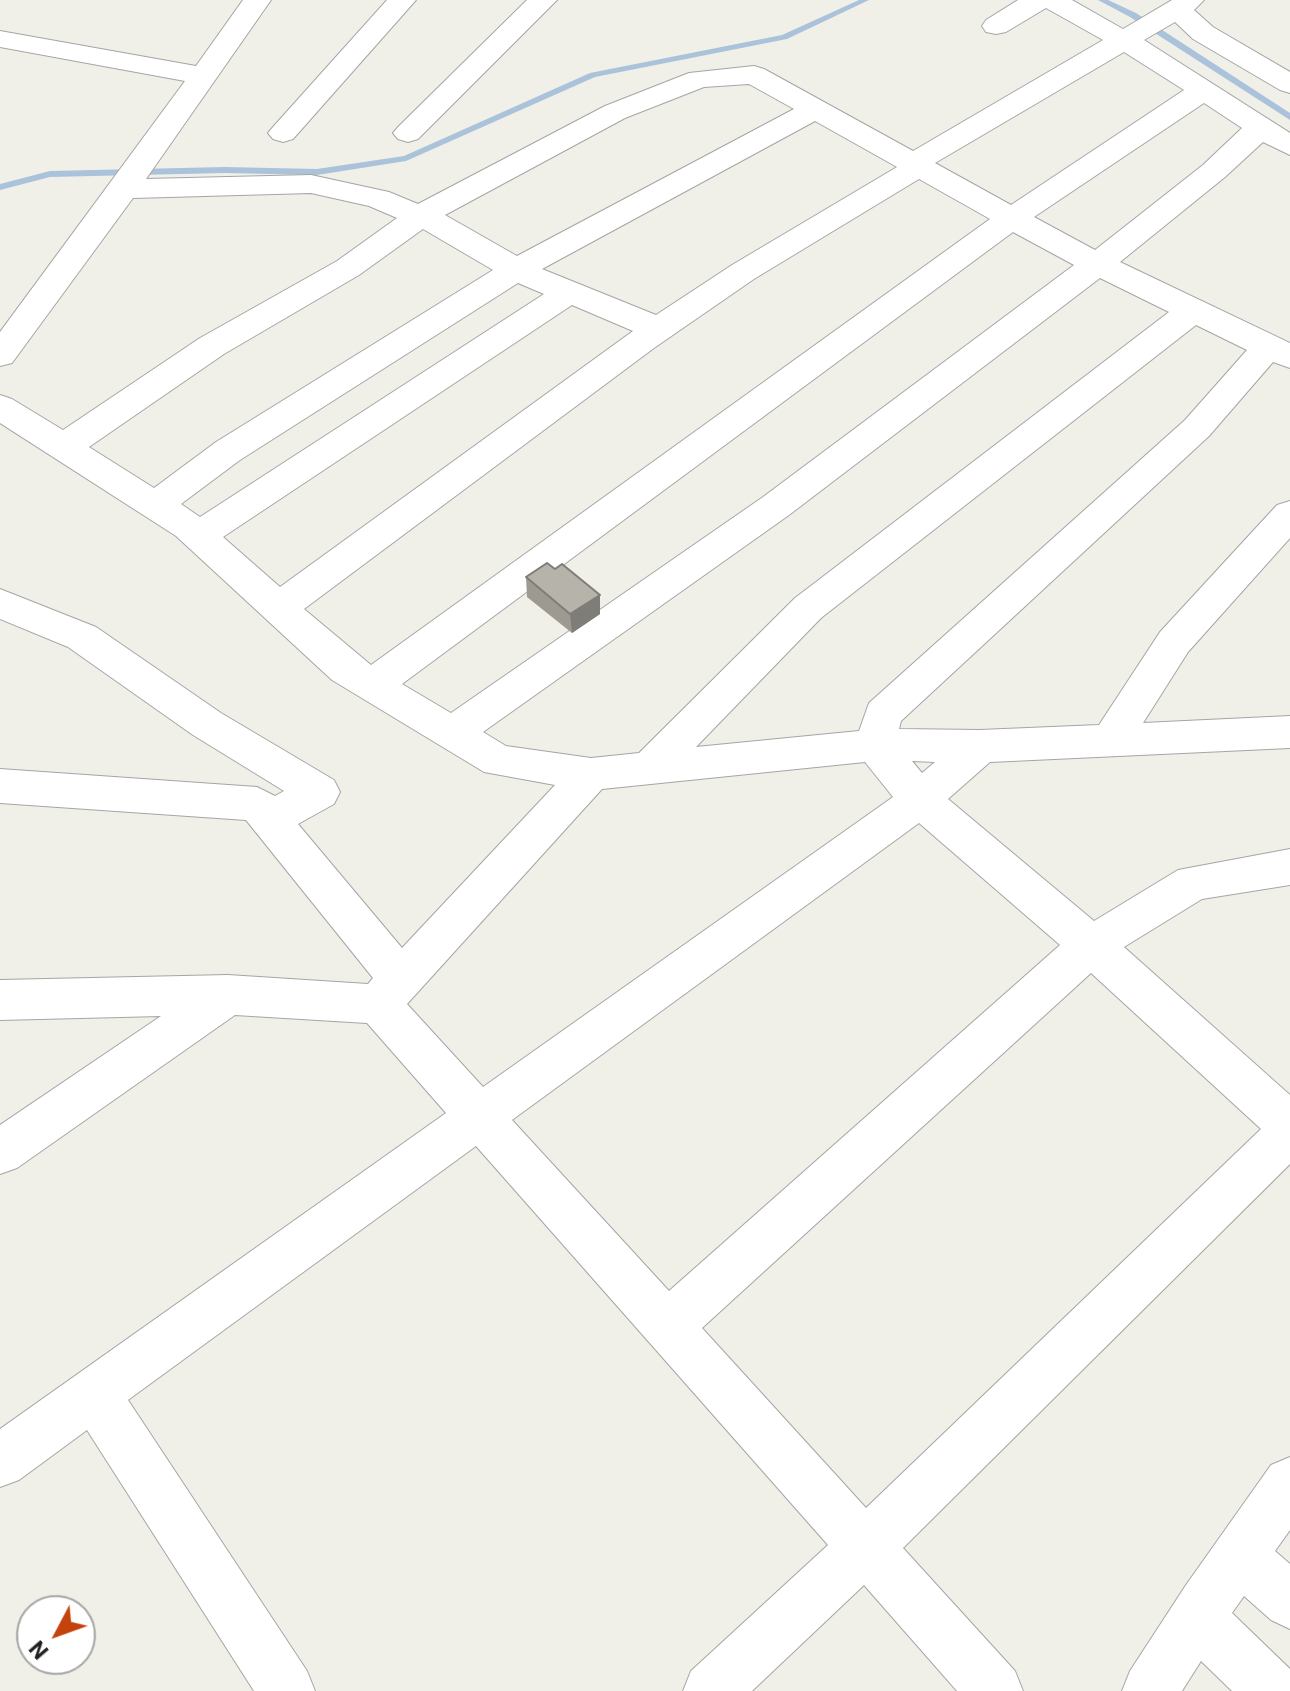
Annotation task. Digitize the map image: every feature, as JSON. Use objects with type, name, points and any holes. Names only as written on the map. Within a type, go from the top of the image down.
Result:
[{"type":"street","points":[[0,355],[132,177],[257,0]]},
{"type":"street","points":[[283,133],[402,0]]},
{"type":"street","points":[[408,133],[543,0]]},
{"type":"street","points":[[996,26],[1041,0]]},
{"type":"street","points":[[1052,0],[1122,39],[1290,146]]},
{"type":"street","points":[[279,607],[659,329],[743,272],[1122,39],[1183,5],[1203,33],[1285,72]]},
{"type":"street","points":[[0,39],[202,76]]},
{"type":"street","points":[[63,447],[212,346],[348,268],[420,216],[615,112],[699,79],[754,75],[1097,264],[1279,352],[883,714],[875,745]]},
{"type":"street","points":[[372,685],[1012,218],[1204,90]]},
{"type":"street","points":[[155,505],[228,451],[516,270],[816,109]]},
{"type":"street","points":[[452,733],[776,506],[1097,264],[1214,171],[1261,127]]},
{"type":"street","points":[[132,177],[311,184],[378,199],[442,225],[516,270],[659,329]]},
{"type":"street","points":[[199,535],[568,293]]},
{"type":"street","points":[[649,769],[808,608],[1193,310]]},
{"type":"street","points":[[0,407],[199,535],[346,669],[498,761],[591,774],[875,745],[980,746],[1290,732]]},
{"type":"street","points":[[1111,740],[1174,642],[1290,514]]},
{"type":"street","points":[[0,603],[82,637],[207,724],[319,792],[270,819]]},
{"type":"street","points":[[875,745],[920,800],[1091,945],[1290,1125]]},
{"type":"street","points":[[0,1461],[920,800],[980,746]]},
{"type":"street","points":[[0,1000],[390,992],[591,774]]},
{"type":"street","points":[[0,786],[257,804],[478,1119],[995,1691]]},
{"type":"street","points":[[666,1327],[1091,945],[1193,883],[1290,867]]},
{"type":"street","points":[[0,1152],[228,995]]},
{"type":"street","points":[[711,1691],[865,1547],[1290,1132]]},
{"type":"street","points":[[94,1395],[287,1691]]},
{"type":"street","points":[[1150,1691],[1290,1484]]},
{"type":"street","points":[[1240,1555],[1290,1601]]},
{"type":"street","points":[[1197,1618],[1272,1691]]},
{"type":"building","points":[[547,563],[555,569],[562,564],[600,595],[570,614],[526,577]]},
{"type":"waterway","points":[[0,187],[50,174],[225,170],[317,172],[406,158],[593,75],[784,37],[865,0]]},
{"type":"waterway","points":[[1102,0],[1133,15],[1290,117]]}]
